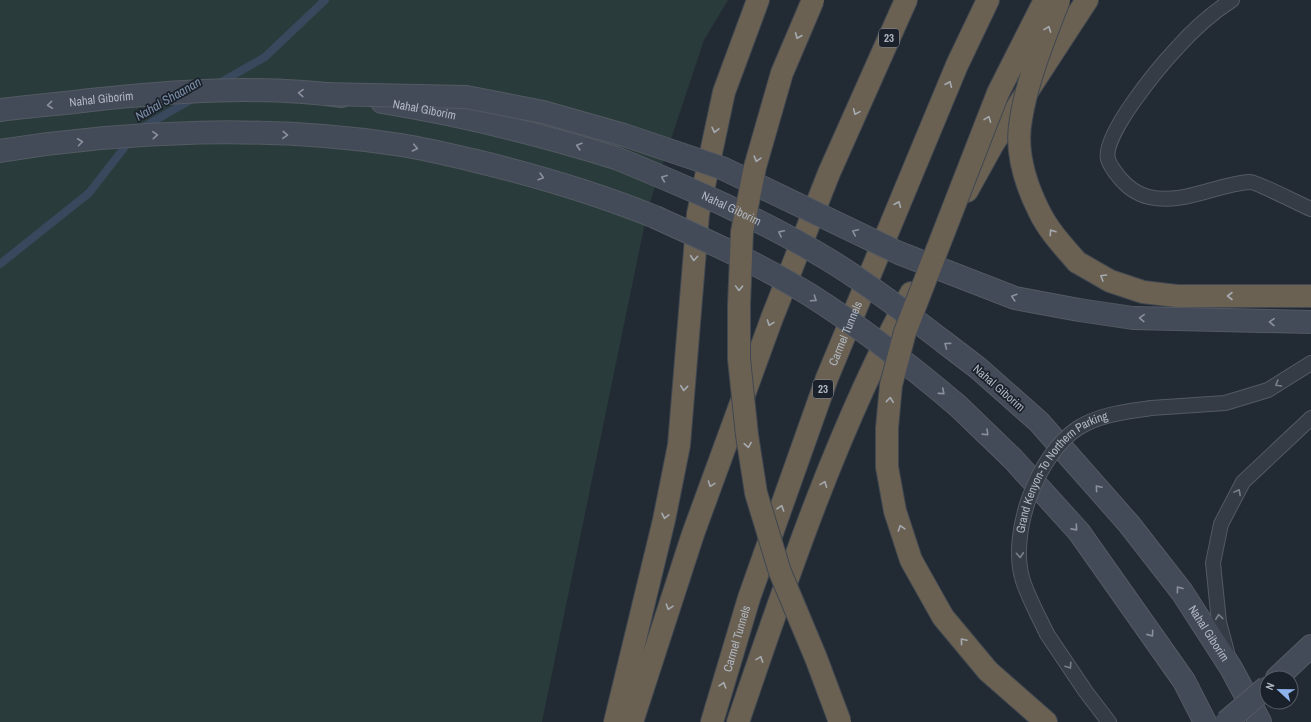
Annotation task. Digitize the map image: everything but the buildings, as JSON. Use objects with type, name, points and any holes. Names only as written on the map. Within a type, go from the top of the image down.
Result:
[{"type":"highway","points":[[631,721],[664,520],[679,445],[698,214],[724,92],[758,0]]},
{"type":"highway","points":[[813,0],[782,73],[755,167],[742,232],[738,305],[739,359],[747,435],[756,493],[780,572],[816,658],[840,722]]},
{"type":"highway","name":"23","points":[[631,721],[693,534],[772,318],[829,173],[906,0]]},
{"type":"highway","name":"Carmel Tunnels","points":[[712,722],[749,598],[827,378],[957,65],[988,0]]},
{"type":"highway","points":[[1026,722],[988,671],[943,617],[911,560],[895,511],[887,468],[887,428],[891,384],[905,332],[998,93],[1045,0]]},
{"type":"highway","points":[[1059,0],[1038,57],[1020,120],[1020,146],[1025,177],[1039,212],[1077,262],[1110,281],[1143,292],[1177,296],[1311,296]]},
{"type":"highway","points":[[738,722],[807,528],[863,391],[909,297],[993,144],[1087,0]]},
{"type":"highway","points":[[988,671],[1046,722]]},
{"type":"main road","name":"Nahal Giborim","points":[[0,110],[158,93],[242,90],[323,94],[448,113],[545,136],[616,158],[718,201],[829,260],[881,295],[978,368],[1039,422],[1114,506],[1182,592],[1232,668],[1260,722]]},
{"type":"main road","points":[[323,94],[466,97],[543,112],[624,135],[722,168],[899,253],[1015,298],[1133,318],[1311,322]]},
{"type":"main road","points":[[0,151],[117,137],[176,134],[268,134],[325,136],[401,145],[541,176],[611,199],[712,242],[808,295],[867,334],[958,406],[1013,459],[1079,532],[1184,681],[1205,722]]},
{"type":"main road","points":[[1286,670],[1309,648]]},
{"type":"main road","points":[[1226,722],[1259,694]]},
{"type":"lane","points":[[1232,0],[1218,9],[1177,48],[1132,105],[1116,127],[1110,144],[1108,158],[1114,171],[1128,188],[1149,197],[1171,198],[1198,194],[1252,182],[1311,209]]},
{"type":"lane","name":"Grand Kenyon-To Northern Parking","points":[[1110,722],[1086,692],[1047,634],[1023,580],[1019,553],[1021,526],[1038,478],[1063,440],[1078,428],[1097,418],[1119,412],[1151,408],[1225,403],[1268,390],[1311,363]]},
{"type":"lane","points":[[1232,668],[1219,622],[1213,563],[1221,524],[1243,482],[1311,418]]},
{"type":"shaded area","points":[[0,0],[728,0],[704,40],[648,208],[542,722],[0,722]]},
{"type":"waterway","name":"Nahal Shaanan","points":[[216,85],[265,57],[325,0]]},
{"type":"waterway","name":"Nahal Shaanan","points":[[140,129],[194,98]]},
{"type":"waterway","name":"Nahal Shaanan","points":[[0,264],[89,193],[131,139]]}]
